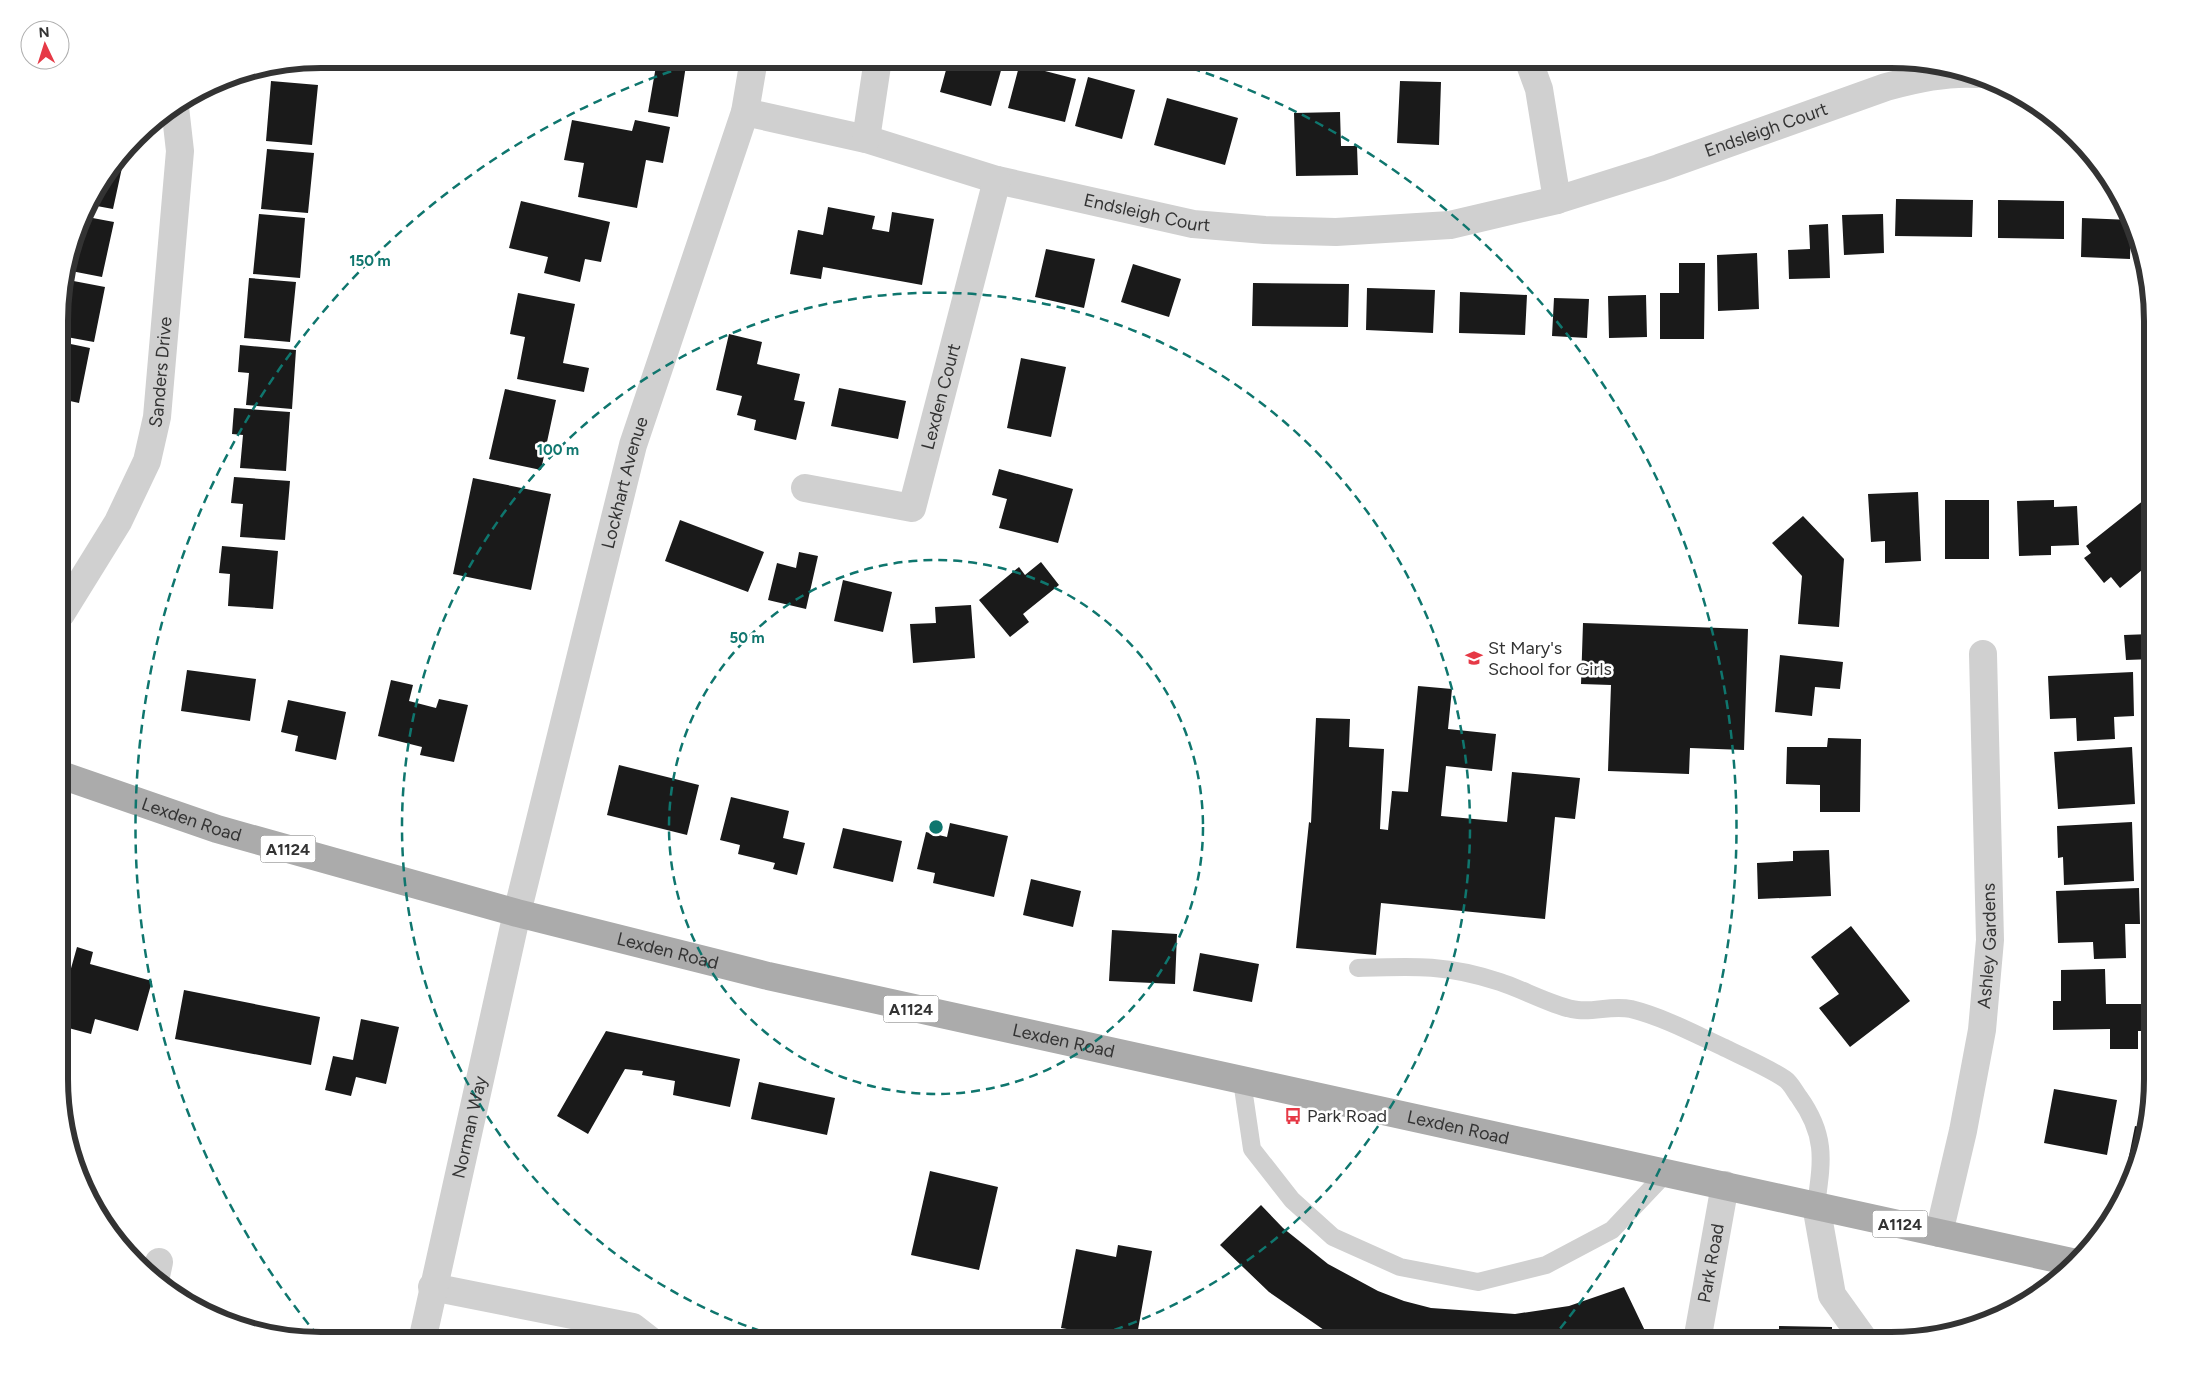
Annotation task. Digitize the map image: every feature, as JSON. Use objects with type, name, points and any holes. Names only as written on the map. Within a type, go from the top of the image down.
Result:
[{"type":"main road","name":"Lexden Road","points":[[67,777],[217,829],[517,913],[768,976],[2067,1261]]},
{"type":"street","name":"Lockhart Avenue","points":[[517,913],[633,445],[745,112],[753,67]]},
{"type":"street","points":[[866,140],[877,67]]},
{"type":"street","points":[[1531,67],[1539,90],[1557,200]]},
{"type":"street","name":"Endsleigh Court","points":[[745,112],[866,140],[997,180],[1194,224],[1265,230],[1336,232],[1450,225],[1557,200],[1659,168],[1886,87],[1924,78],[1951,74]]},
{"type":"street","name":"Sanders Drive","points":[[67,602],[118,522],[147,461],[157,417],[180,150],[176,113]]},
{"type":"street","name":"Lexden Court","points":[[804,488],[912,508],[997,180]]},
{"type":"street","name":"Ashley Gardens","points":[[1939,1233],[1963,1131],[1982,1030],[1990,940],[1983,654]]},
{"type":"street","name":"Norman Way","points":[[424,1332],[432,1287],[517,913]]},
{"type":"street","name":"Park Road","points":[[1699,1332],[1725,1185]]},
{"type":"street","points":[[1816,1205],[1832,1295],[1859,1332]]},
{"type":"street","points":[[432,1287],[633,1327],[640,1332]]},
{"type":"lane","points":[[1358,968],[1423,966],[1459,970],[1500,982],[1578,1010],[1614,1007],[1631,1009],[1687,1030],[1760,1066],[1787,1080],[1806,1107],[1816,1126],[1821,1147],[1821,1165],[1816,1205]]},
{"type":"lane","points":[[1242,1081],[1252,1149],[1292,1200],[1333,1237],[1400,1267],[1478,1282],[1546,1265],[1612,1230],[1666,1174]]},
{"type":"building","points":[[656,67],[686,67],[678,117],[648,112]]},
{"type":"building","points":[[947,67],[1002,67],[991,106],[940,92]]},
{"type":"building","points":[[1019,67],[1046,67],[1045,71],[1076,79],[1065,122],[1008,108]]},
{"type":"building","points":[[1088,77],[1135,90],[1122,139],[1075,126]]},
{"type":"building","points":[[271,81],[318,85],[312,145],[266,141]]},
{"type":"building","points":[[1400,81],[1441,82],[1439,145],[1397,143]]},
{"type":"building","points":[[1167,98],[1238,118],[1225,165],[1154,145]]},
{"type":"building","points":[[1340,112],[1341,146],[1357,146],[1358,175],[1296,176],[1294,113]]},
{"type":"building","points":[[572,120],[632,131],[635,120],[670,127],[663,163],[646,160],[637,208],[578,197],[584,163],[564,160]]},
{"type":"building","points":[[267,149],[314,153],[308,213],[261,209]]},
{"type":"building","points":[[123,162],[113,209],[96,206],[101,194]]},
{"type":"building","points":[[1896,199],[1973,200],[1972,237],[1895,236]]},
{"type":"building","points":[[1998,200],[2064,201],[2064,239],[1998,238]]},
{"type":"building","points":[[521,201],[610,222],[601,262],[585,259],[580,282],[544,273],[548,257],[509,248]]},
{"type":"building","points":[[828,207],[875,216],[872,229],[889,232],[892,212],[934,219],[922,285],[823,267],[821,279],[790,274],[798,230],[823,235]]},
{"type":"building","points":[[259,214],[305,218],[300,278],[253,274]]},
{"type":"building","points":[[1883,214],[1884,253],[1844,255],[1842,215]]},
{"type":"building","points":[[90,218],[114,222],[102,277],[72,271],[81,239]]},
{"type":"building","points":[[2082,218],[2123,220],[2131,238],[2130,259],[2081,257]]},
{"type":"building","points":[[1828,224],[1830,278],[1789,279],[1788,250],[1810,249],[1809,225]]},
{"type":"building","points":[[1046,249],[1095,259],[1084,308],[1035,297]]},
{"type":"building","points":[[1757,253],[1759,309],[1718,311],[1717,255]]},
{"type":"building","points":[[1679,263],[1705,263],[1704,339],[1660,339],[1660,293],[1679,293]]},
{"type":"building","points":[[1133,264],[1181,279],[1169,317],[1121,302]]},
{"type":"building","points":[[249,278],[296,282],[290,342],[244,338]]},
{"type":"building","points":[[71,280],[105,287],[94,342],[67,337]]},
{"type":"building","points":[[1253,283],[1349,284],[1348,327],[1252,326]]},
{"type":"building","points":[[1367,288],[1435,290],[1433,333],[1366,330]]},
{"type":"building","points":[[1460,292],[1527,295],[1525,335],[1459,333]]},
{"type":"building","points":[[518,293],[575,304],[563,363],[589,368],[584,392],[517,379],[525,337],[510,334]]},
{"type":"building","points":[[1646,295],[1647,337],[1609,338],[1608,296]]},
{"type":"building","points":[[1554,298],[1589,299],[1587,338],[1552,336]]},
{"type":"building","points":[[729,334],[762,342],[757,364],[800,374],[794,400],[805,402],[796,440],[754,430],[756,420],[737,415],[742,396],[716,390]]},
{"type":"building","points":[[67,343],[90,348],[79,403],[67,400]]},
{"type":"building","points":[[240,345],[296,350],[292,409],[246,405],[249,373],[238,372]]},
{"type":"building","points":[[1021,358],[1066,367],[1051,437],[1007,428]]},
{"type":"building","points":[[839,388],[906,401],[898,439],[831,426]]},
{"type":"building","points":[[505,389],[556,400],[541,470],[489,459]]},
{"type":"building","points":[[234,408],[290,412],[286,471],[240,468],[243,435],[232,434]]},
{"type":"building","points":[[999,469],[1073,489],[1058,543],[999,528],[1007,499],[992,495]]},
{"type":"building","points":[[234,477],[290,481],[285,540],[240,537],[243,504],[231,503]]},
{"type":"building","points":[[473,478],[551,494],[531,590],[453,574]]},
{"type":"building","points":[[1918,492],[1921,561],[1885,563],[1885,541],[1871,542],[1868,494]]},
{"type":"building","points":[[1945,500],[1989,500],[1989,559],[1945,559]]},
{"type":"building","points":[[2054,500],[2054,507],[2077,506],[2079,545],[2051,546],[2051,555],[2019,556],[2017,501]]},
{"type":"building","points":[[2144,500],[2144,568],[2120,588],[2111,577],[2104,583],[2084,558],[2091,553],[2086,546]]},
{"type":"building","points":[[1803,516],[1844,559],[1839,627],[1798,624],[1802,576],[1772,543]]},
{"type":"building","points":[[680,520],[764,552],[748,592],[665,561]]},
{"type":"building","points":[[222,546],[278,551],[273,609],[228,606],[230,574],[219,573]]},
{"type":"building","points":[[799,552],[818,556],[806,609],[768,600],[777,563],[796,568]]},
{"type":"building","points":[[1041,562],[1059,585],[1023,614],[1029,622],[1010,637],[979,600],[1019,567],[1025,575]]},
{"type":"building","points":[[843,580],[892,592],[883,632],[834,621]]},
{"type":"building","points":[[971,605],[975,658],[913,663],[910,624],[936,623],[935,607]]},
{"type":"building","points":[[1583,623],[1748,629],[1744,750],[1690,748],[1689,774],[1608,771],[1611,685],[1581,684]]},
{"type":"building","points":[[2144,634],[2144,659],[2126,660],[2124,635]]},
{"type":"building","points":[[1780,655],[1843,662],[1840,689],[1815,687],[1812,716],[1775,712]]},
{"type":"building","points":[[187,670],[256,679],[250,721],[181,711]]},
{"type":"building","points":[[2133,672],[2134,716],[2114,717],[2115,739],[2077,741],[2076,718],[2050,719],[2048,676]]},
{"type":"building","points":[[391,680],[413,685],[409,701],[436,708],[439,699],[468,705],[454,762],[420,755],[422,747],[378,736]]},
{"type":"building","points":[[1418,686],[1452,689],[1448,729],[1496,734],[1492,771],[1446,766],[1441,816],[1507,822],[1512,772],[1580,778],[1575,819],[1555,817],[1545,919],[1381,903],[1376,955],[1296,948],[1309,822],[1311,823],[1316,718],[1350,719],[1349,747],[1384,749],[1380,829],[1388,830],[1392,791],[1408,792]]},
{"type":"building","points":[[288,700],[346,712],[336,760],[295,751],[298,736],[281,732]]},
{"type":"building","points":[[1828,738],[1861,739],[1860,812],[1820,812],[1820,785],[1786,784],[1787,747],[1827,747]]},
{"type":"building","points":[[2132,747],[2135,804],[2058,809],[2054,752]]},
{"type":"building","points":[[619,765],[699,785],[687,835],[607,815]]},
{"type":"building","points":[[731,797],[789,811],[783,838],[805,843],[797,875],[773,869],[775,863],[738,854],[740,845],[720,840]]},
{"type":"building","points":[[2132,822],[2134,881],[2064,885],[2063,857],[2058,858],[2057,826]]},
{"type":"building","points":[[950,823],[1008,836],[994,897],[933,883],[935,873],[917,869],[926,832],[947,837]]},
{"type":"building","points":[[843,828],[902,841],[893,882],[833,868]]},
{"type":"building","points":[[1829,850],[1831,896],[1758,899],[1757,863],[1793,861],[1793,851]]},
{"type":"building","points":[[1031,879],[1081,891],[1073,927],[1023,915]]},
{"type":"building","points":[[2139,888],[2140,924],[2125,924],[2126,958],[2094,959],[2093,942],[2058,943],[2056,891]]},
{"type":"building","points":[[1851,926],[1910,1001],[1850,1047],[1819,1008],[1839,994],[1811,957]]},
{"type":"building","points":[[1112,930],[1177,934],[1175,984],[1109,981]]},
{"type":"building","points":[[77,947],[93,952],[90,964],[152,981],[138,1031],[95,1019],[91,1034],[67,1028],[67,983]]},
{"type":"building","points":[[1200,953],[1259,964],[1252,1002],[1193,991]]},
{"type":"building","points":[[2105,969],[2106,1004],[2144,1004],[2144,1031],[2138,1031],[2138,1049],[2110,1049],[2110,1029],[2053,1030],[2053,1001],[2061,1001],[2061,970]]},
{"type":"building","points":[[184,990],[320,1017],[311,1065],[175,1039]]},
{"type":"building","points":[[361,1019],[399,1027],[386,1084],[356,1077],[351,1096],[325,1090],[333,1056],[353,1060]]},
{"type":"building","points":[[606,1031],[740,1059],[730,1107],[673,1095],[675,1081],[642,1075],[643,1071],[625,1069],[588,1134],[557,1116]]},
{"type":"building","points":[[759,1082],[835,1098],[827,1135],[751,1119]]},
{"type":"building","points":[[2054,1089],[2117,1100],[2107,1155],[2044,1143]]},
{"type":"building","points":[[2135,1126],[2140,1127],[2131,1161],[2129,1166],[2127,1166]]},
{"type":"building","points":[[930,1171],[998,1187],[979,1270],[911,1255]]},
{"type":"building","points":[[1261,1205],[1283,1228],[1328,1264],[1378,1291],[1404,1301],[1431,1308],[1515,1314],[1569,1306],[1624,1287],[1646,1332],[1329,1332],[1269,1292],[1220,1245]]},
{"type":"building","points":[[1118,1245],[1152,1251],[1138,1332],[1084,1332],[1061,1328],[1076,1249],[1116,1257]]},
{"type":"building","points":[[1779,1326],[1832,1327],[1832,1332],[1779,1332]]},
{"type":"place","name":"St Mary's School for Girls","points":[[1474,658]]},
{"type":"place","name":"Park Road","points":[[1293,1116]]}]
